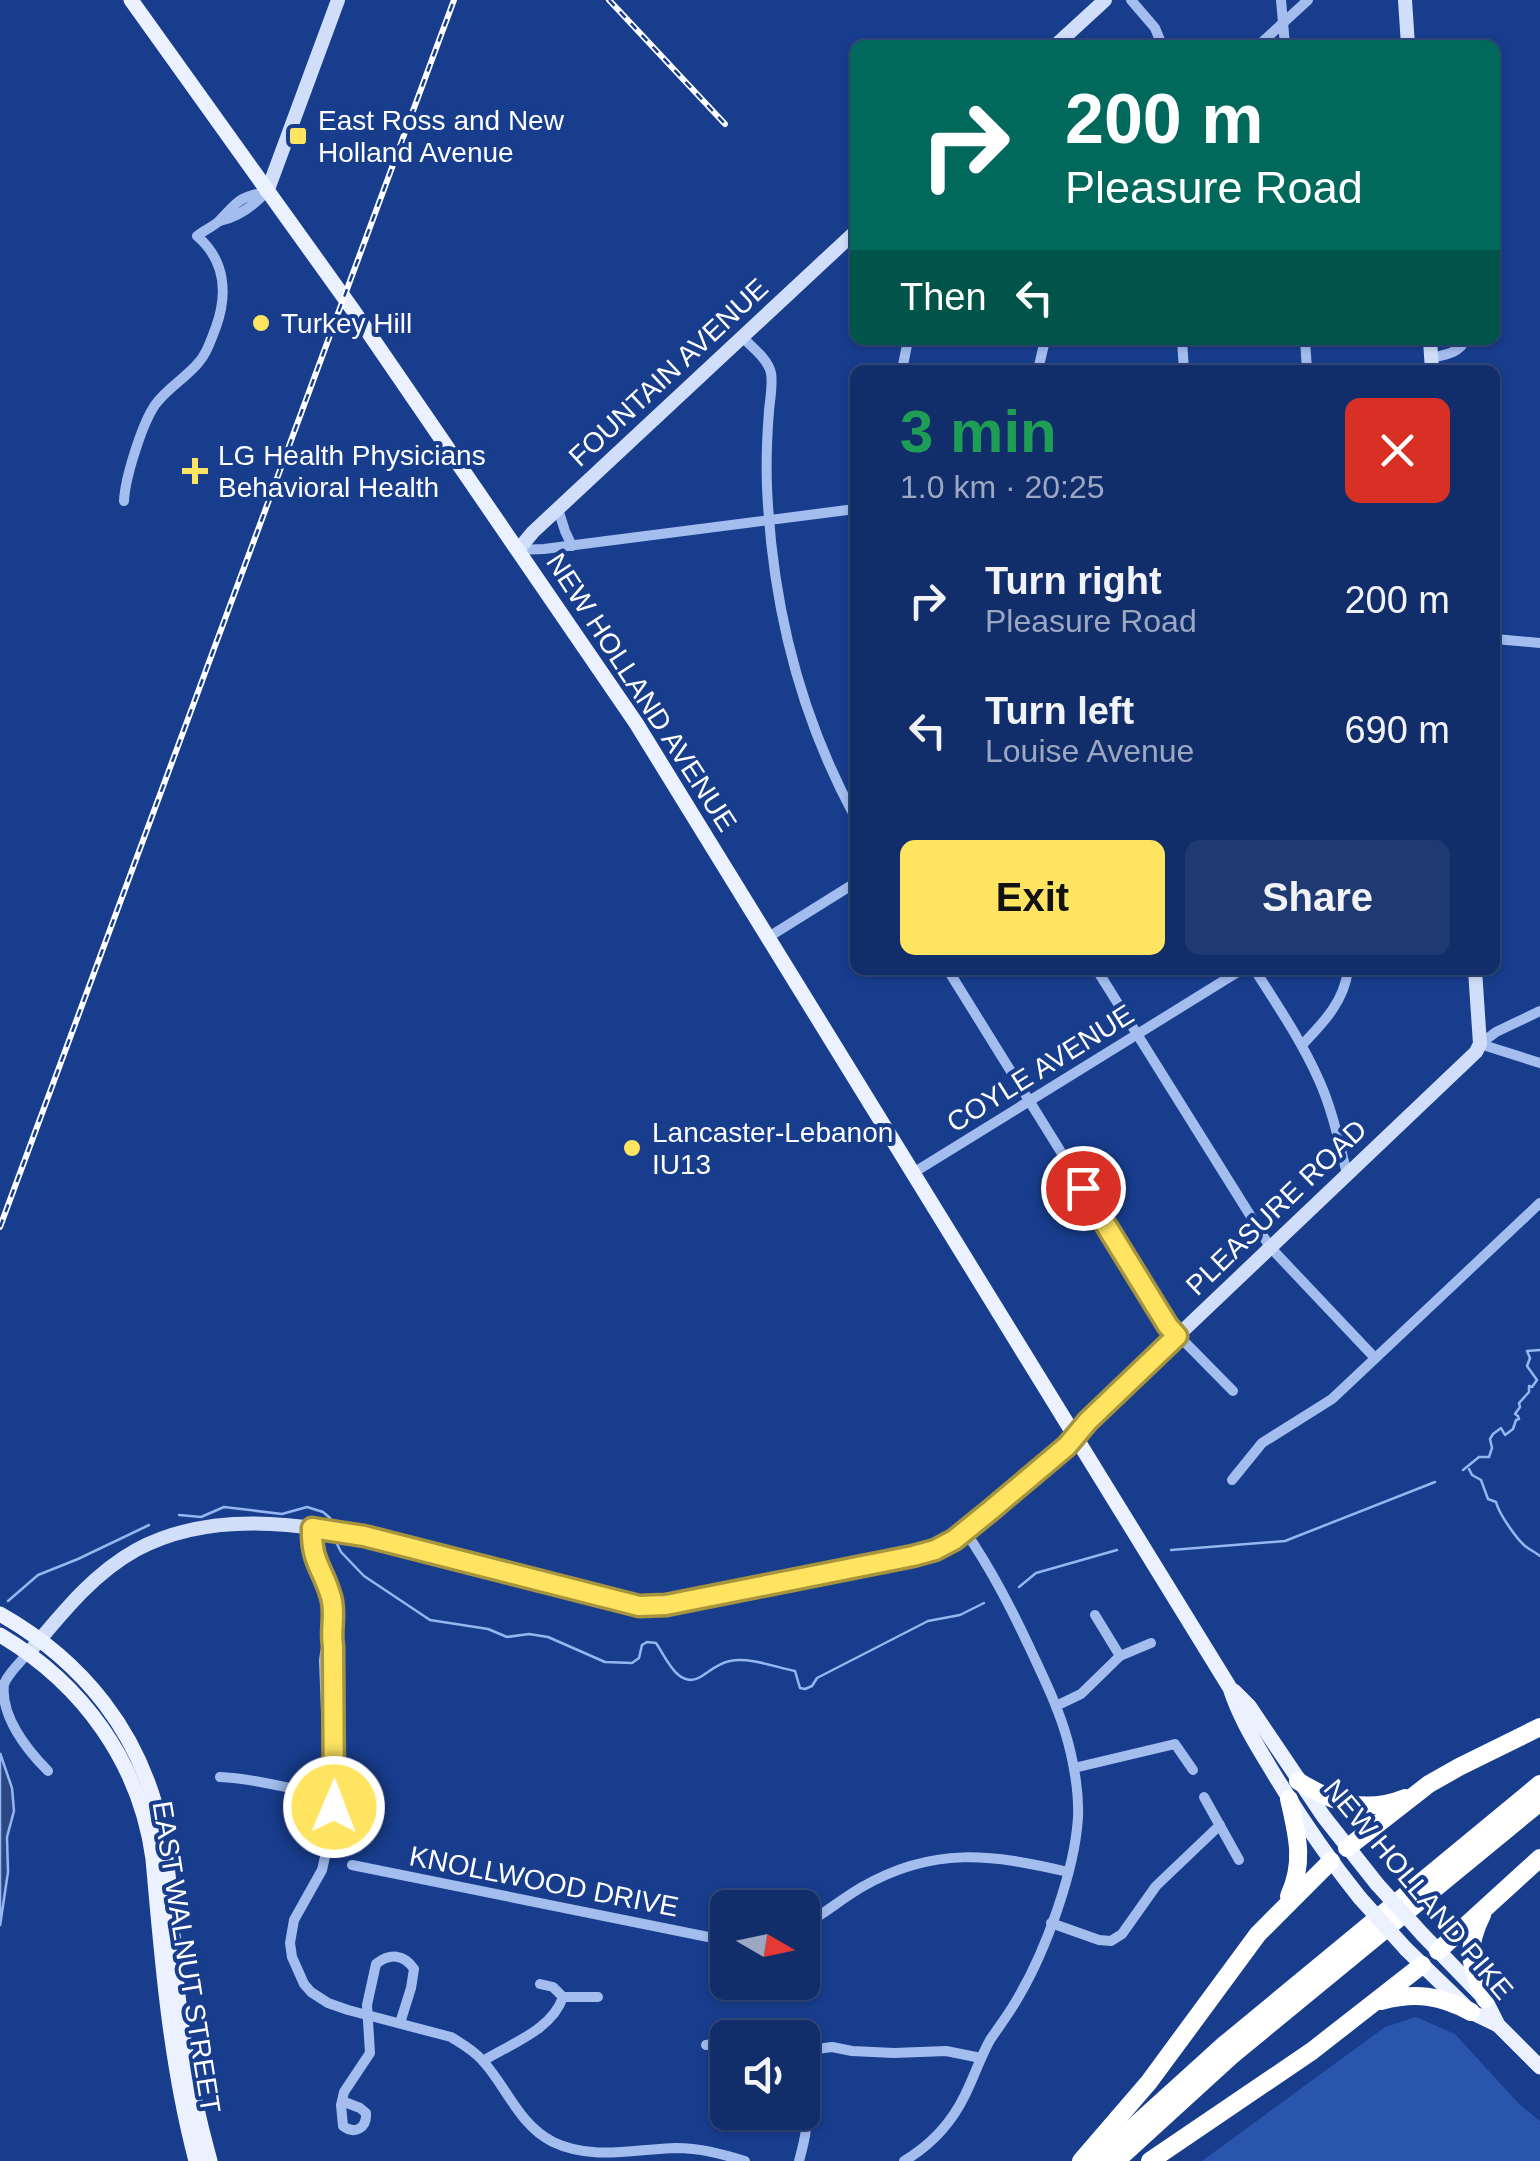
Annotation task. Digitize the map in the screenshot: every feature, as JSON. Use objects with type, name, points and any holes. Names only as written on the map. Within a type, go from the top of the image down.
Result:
[{"type":"highway","points":[[1347,1848],[1414,1794],[1540,1727]]},
{"type":"highway","points":[[1298,1781],[1326,1798],[1351,1806],[1380,1806],[1414,1794]]},
{"type":"highway","points":[[1096,2161],[1224,2045],[1540,1784]]},
{"type":"highway","points":[[1284,1905],[1295,1881],[1299,1855],[1288,1800]]},
{"type":"highway","points":[[1116,2161],[1230,2056],[1540,1802]]},
{"type":"highway","points":[[1438,1951],[1540,1858]]},
{"type":"highway","points":[[1082,2161],[1150,2082],[1246,1948],[1331,1861]]},
{"type":"highway","points":[[1376,2002],[1424,1995],[1478,2006],[1471,1958],[1473,1936],[1484,1910]]},
{"type":"highway","points":[[1150,2161],[1273,2078],[1422,1964]]},
{"type":"main road","name":"NEW HOLLAND AVENUE","points":[[131,0],[332,280],[664,766],[1076,1436]]},
{"type":"main road","name":"NEW HOLLAND PIKE","points":[[1076,1436],[1230,1688],[1238,1713],[1288,1800],[1331,1861],[1422,1964],[1478,2006],[1540,2067]]},
{"type":"main road","name":"EAST WALNUT STREET","points":[[0,1614],[76,1669],[108,1706],[136,1753],[153,1798],[166,1858],[184,2045],[210,2161]]},
{"type":"main road","name":"EAST WALNUT STREET","points":[[0,1635],[63,1682],[94,1717],[121,1758],[140,1800],[148,1829],[172,2047],[196,2161]]},
{"type":"main road","name":"NEW HOLLAND PIKE","points":[[1230,1688],[1249,1706],[1347,1848],[1438,1951],[1478,2006]]},
{"type":"main road","points":[[1331,1861],[1347,1848]]},
{"type":"main road","points":[[1422,1964],[1438,1951]]},
{"type":"street","points":[[124,500],[126,480],[152,410],[201,360],[220,315],[224,290],[220,272],[212,250],[196,236],[245,196],[266,192],[338,0]]},
{"type":"street","points":[[1061,40],[1105,0]]},
{"type":"street","points":[[1131,0],[1161,40]]},
{"type":"street","points":[[1282,0],[1284,40]]},
{"type":"street","points":[[1264,40],[1308,0]]},
{"type":"street","points":[[1405,0],[1408,40]]},
{"type":"street","name":"FOUNTAIN AVENUE","points":[[518,550],[850,237]]},
{"type":"street","points":[[742,337],[770,370],[766,448],[769,520],[778,595],[799,688],[824,754],[850,806]]},
{"type":"street","points":[[1432,364],[1463,345]]},
{"type":"street","points":[[558,509],[572,546]]},
{"type":"street","points":[[518,550],[850,510]]},
{"type":"street","points":[[1500,639],[1540,643]]},
{"type":"street","points":[[767,938],[850,887]]},
{"type":"street","points":[[951,975],[1168,1326],[1233,1391]]},
{"type":"street","points":[[1100,975],[1270,1248],[1374,1358]]},
{"type":"street","name":"COYLE AVENUE","points":[[913,1173],[1233,975]]},
{"type":"street","points":[[1258,975],[1302,1045],[1328,1104],[1347,1174]]},
{"type":"street","points":[[1302,1045],[1337,1004],[1347,975]]},
{"type":"street","points":[[1475,975],[1480,1044]]},
{"type":"street","points":[[1480,1044],[1540,1011]]},
{"type":"street","points":[[1480,1044],[1540,1063]]},
{"type":"street","name":"PLEASURE ROAD","points":[[48,1770],[9,1725],[1,1707],[4,1683],[90,1584],[118,1561],[176,1534],[223,1526],[272,1525],[364,1536],[648,1607],[913,1556],[945,1545],[1067,1446],[1088,1421],[1480,1044]]},
{"type":"street","points":[[1232,1480],[1262,1443],[1325,1404],[1540,1203]]},
{"type":"street","points":[[312,1528],[313,1554],[334,1614],[334,1762],[327,1856],[316,1884],[300,1905],[290,1943],[304,1984],[328,2003],[451,2037],[472,2050],[527,2122],[557,2144],[603,2154],[647,2156],[696,2149],[745,2161]]},
{"type":"street","points":[[904,2161],[932,2141],[950,2120],[981,2058],[1020,1995],[1052,1923],[1068,1872],[1078,1815],[1074,1768],[1056,1706],[1008,1600],[965,1531]]},
{"type":"street","points":[[1095,1615],[1120,1656]]},
{"type":"street","points":[[1056,1706],[1092,1686],[1120,1656],[1151,1643]]},
{"type":"street","points":[[1074,1768],[1175,1744],[1193,1770]]},
{"type":"street","points":[[220,1776],[333,1794]]},
{"type":"street","points":[[1204,1797],[1239,1860]]},
{"type":"street","points":[[1052,1923],[1112,1941],[1122,1934],[1156,1886],[1220,1825]]},
{"type":"street","points":[[820,1914],[863,1886],[925,1862],[948,1858],[1000,1857],[1068,1872]]},
{"type":"street","name":"KNOLLWOOD DRIVE","points":[[352,1865],[710,1937]]},
{"type":"street","points":[[342,2101],[348,2084],[370,2053],[367,2006],[376,1964],[387,1957],[400,1957],[410,1964],[414,1974],[400,2023]]},
{"type":"street","points":[[540,1984],[553,1987],[563,1998],[598,1997]]},
{"type":"street","points":[[484,2061],[540,2028],[559,2010],[563,1998]]},
{"type":"street","points":[[706,2045],[710,2044]]},
{"type":"street","points":[[820,2048],[894,2053],[946,2051],[981,2058]]},
{"type":"street","points":[[799,2161],[806,2130]]},
{"type":"shaded area","points":[[0,1753],[12,1788],[14,1811],[7,1837],[8,1872],[0,1926]]},
{"type":"shaded area","points":[[1416,2017],[1455,2034],[1519,2104],[1540,2121],[1540,2161],[1202,2161],[1385,2027]]},
{"type":"waterway","points":[[1463,1470],[1479,1457],[1489,1457],[1493,1434],[1501,1428],[1505,1435],[1513,1429],[1519,1419],[1515,1414],[1519,1403],[1537,1380],[1527,1366],[1527,1351],[1540,1350]]},
{"type":"waterway","points":[[1469,1469],[1481,1480],[1488,1499],[1496,1502],[1517,1537],[1540,1556]]},
{"type":"waterway","points":[[1171,1550],[1285,1541],[1435,1482]]},
{"type":"waterway","points":[[179,1515],[201,1517],[224,1507],[282,1514],[307,1507],[323,1512],[332,1524]]},
{"type":"waterway","points":[[8,1601],[38,1575],[149,1525]]},
{"type":"waterway","points":[[333,1536],[341,1552],[364,1576],[430,1620],[488,1629],[507,1637],[548,1637],[605,1662],[632,1663],[639,1658],[642,1645],[656,1643],[680,1676],[694,1680],[726,1662],[746,1660],[795,1671],[800,1688],[805,1689],[817,1678],[928,1621],[960,1615],[984,1603]]},
{"type":"waterway","points":[[1019,1587],[1036,1573],[1117,1550]]},
{"type":"railway","points":[[0,1227],[454,0]]},
{"type":"railway","points":[[609,0],[725,124]]},
{"type":"place","name":"East Ross and New Holland Avenue","points":[[298,136]]},
{"type":"place","name":"Turkey Hill","points":[[261,323]]},
{"type":"place","name":"LG Health Physicians Behavioral Health","points":[[195,471]]},
{"type":"place","name":"Lancaster-Lebanon IU13","points":[[632,1148]]},
{"type":"route","points":[[334,1807],[333,1608],[313,1554],[312,1528],[364,1536],[639,1606],[666,1605],[935,1550],[954,1540],[1067,1446],[1177,1336],[1083,1188]]}]
